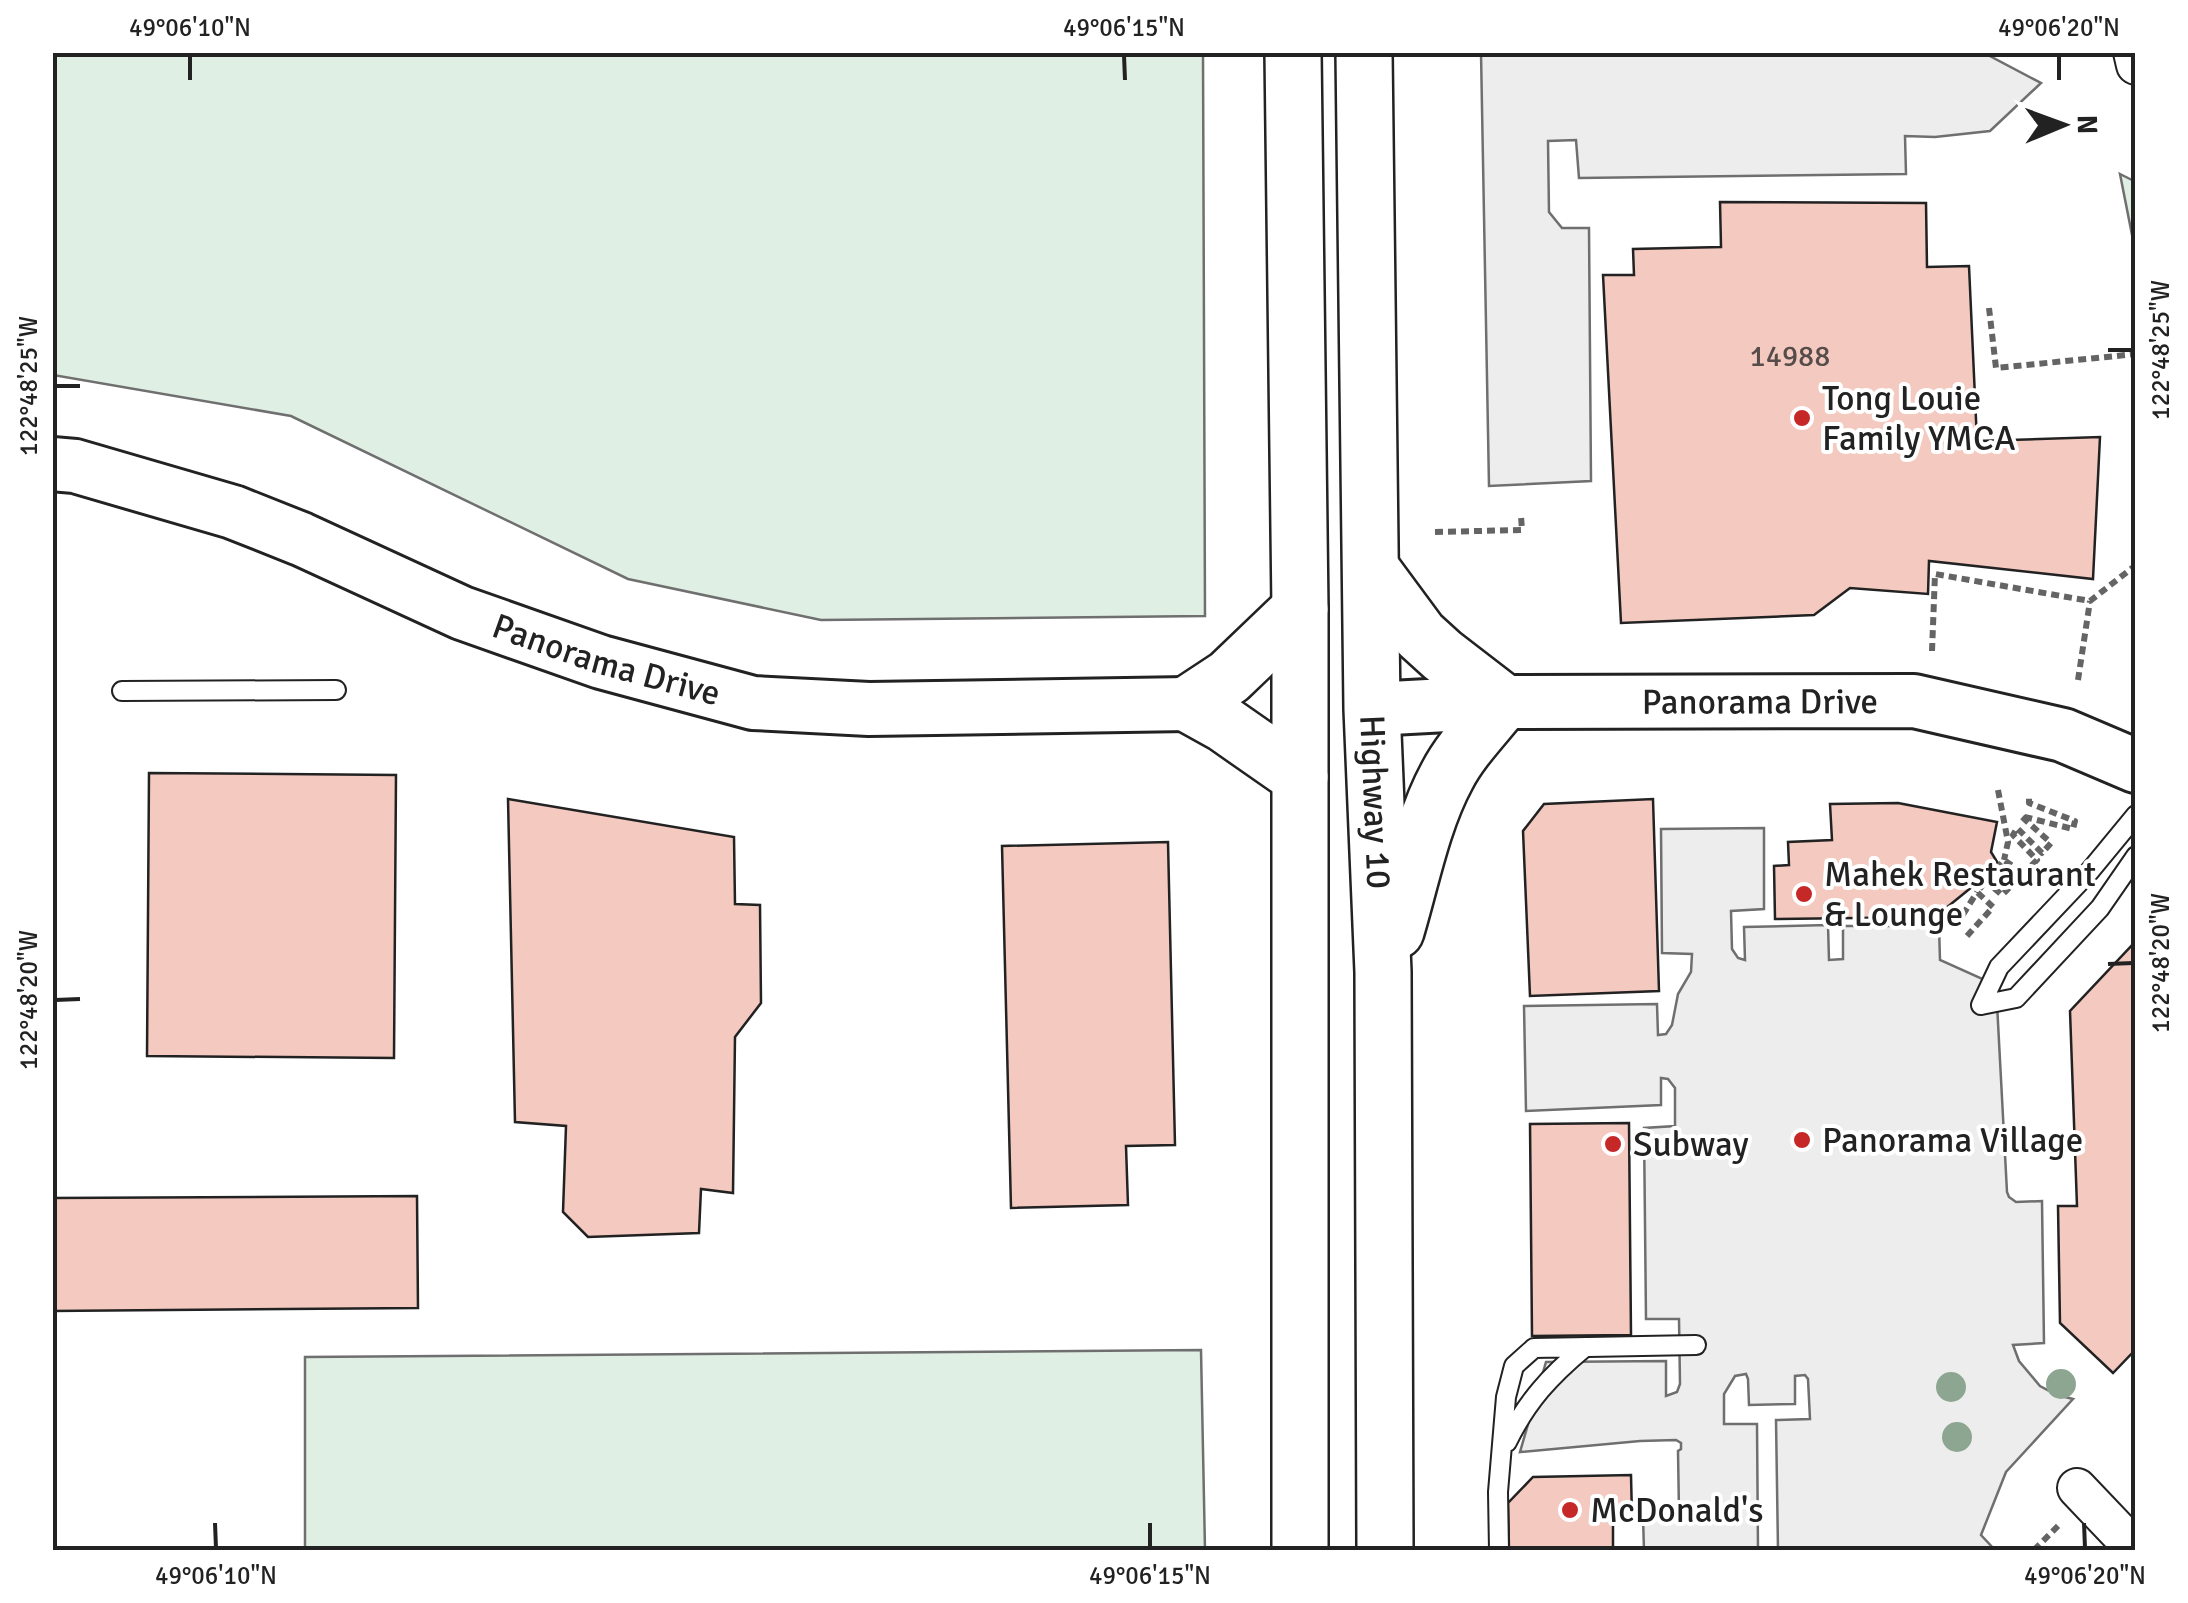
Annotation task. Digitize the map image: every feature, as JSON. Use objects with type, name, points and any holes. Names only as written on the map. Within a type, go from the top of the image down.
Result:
[{"type":"highway","points":[[1293,52],[1300,609],[1300,1550]]},
{"type":"highway","name":"Highway 10","points":[[1364,52],[1372,709],[1383,972],[1384,1550]]},
{"type":"highway","points":[[1372,570],[1420,635],[1503,702],[1458,758],[1432,809],[1383,972]]},
{"type":"highway","points":[[1300,609],[1230,677],[1188,704],[1300,777]]},
{"type":"highway","points":[[1299,708],[1372,709]]},
{"type":"street","points":[[2133,52],[2136,65]]},
{"type":"street","name":"Panorama Drive","points":[[52,464],[74,466],[233,512],[462,613],[601,662],[753,703],[870,708],[1188,704]]},
{"type":"street","name":"Panorama Drive","points":[[1372,709],[1503,702],[1914,701],[2064,736],[2136,766]]},
{"type":"street","points":[[2070,1503],[2136,1550]]},
{"type":"lane","points":[[122,691],[336,690]]},
{"type":"lane","points":[[2136,815],[2089,872],[1999,967],[1981,1004],[2016,998],[2100,908],[2136,856]]},
{"type":"lane","points":[[1498,1550],[1498,1492],[1506,1397],[1514,1366],[1534,1348],[1696,1345]]},
{"type":"lane","points":[[1503,1448],[1521,1413],[1559,1368],[1585,1347]]},
{"type":"path","points":[[1989,308],[1996,368],[2136,354]]},
{"type":"path","points":[[1435,532],[1522,530],[1521,516]]},
{"type":"path","points":[[2078,680],[2090,601],[2136,565]]},
{"type":"path","points":[[1932,651],[1936,574],[2090,601]]},
{"type":"path","points":[[1956,926],[1977,892],[2004,860],[2008,842],[1998,790]]},
{"type":"path","points":[[2004,860],[2014,867],[1996,889],[2002,895],[2037,860],[2013,835],[2016,828],[2042,853],[2050,844],[2021,816],[2073,829],[2075,822],[2029,803],[2029,797]]},
{"type":"path","points":[[1967,936],[1993,907],[1977,892]]},
{"type":"path","points":[[2034,1550],[2070,1503]]},
{"type":"green space","points":[[52,53],[1203,53],[1205,616],[821,620],[628,579],[291,416],[53,375]]},
{"type":"green space","points":[[2120,174],[2132,180],[2136,195],[2135,250]]},
{"type":"green space","points":[[1201,1350],[1205,1550],[305,1550],[305,1357]]},
{"type":"shaded area","points":[[1481,53],[1984,53],[2041,83],[1990,131],[1905,136],[1906,174],[1579,178],[1576,140],[1548,141],[1549,212],[1562,228],[1589,228],[1591,481],[1489,486]]},
{"type":"shaded area","points":[[1764,828],[1764,909],[1731,911],[1732,949],[1738,958],[1745,960],[1744,927],[1828,925],[1829,960],[1843,959],[1843,926],[1939,926],[1940,960],[1996,985],[2007,1192],[2016,1202],[2042,1201],[2044,1343],[2013,1345],[2019,1361],[2040,1386],[2073,1399],[2006,1472],[1981,1535],[1995,1550],[1778,1550],[1776,1420],[1810,1419],[1805,1375],[1795,1376],[1795,1404],[1749,1405],[1746,1374],[1735,1376],[1724,1394],[1724,1424],[1757,1424],[1758,1550],[1644,1550],[1643,1517],[1679,1512],[1681,1443],[1676,1440],[1520,1452],[1546,1362],[1666,1361],[1666,1396],[1677,1392],[1680,1384],[1679,1319],[1646,1319],[1644,1128],[1675,1126],[1675,1088],[1668,1079],[1661,1078],[1661,1105],[1526,1111],[1524,1006],[1657,1004],[1658,1035],[1666,1034],[1672,1025],[1678,994],[1691,972],[1692,954],[1662,953],[1661,829]]},
{"type":"building","points":[[1720,202],[1926,203],[1927,267],[1969,266],[1977,441],[2100,437],[2093,579],[1929,561],[1928,594],[1850,588],[1814,615],[1621,623],[1603,275],[1634,275],[1633,249],[1721,247]]},
{"type":"building","points":[[149,773],[396,775],[394,1058],[147,1056]]},
{"type":"building","points":[[508,799],[734,837],[735,904],[760,905],[761,1003],[735,1037],[733,1193],[701,1189],[699,1233],[588,1237],[563,1212],[566,1126],[515,1122]]},
{"type":"building","points":[[1653,799],[1659,991],[1530,996],[1523,831],[1544,804]]},
{"type":"building","points":[[1898,803],[1997,822],[1991,852],[1999,865],[1935,917],[1775,919],[1774,866],[1789,865],[1788,842],[1832,840],[1830,804]]},
{"type":"building","points":[[1168,842],[1175,1145],[1126,1146],[1128,1205],[1011,1208],[1002,846]]},
{"type":"building","points":[[2136,941],[2136,1349],[2113,1373],[2060,1323],[2058,1206],[2077,1206],[2070,1011]]},
{"type":"building","points":[[1629,1123],[1631,1335],[1532,1336],[1530,1124]]},
{"type":"building","points":[[417,1196],[418,1308],[52,1311],[52,1198]]},
{"type":"building","name":"McDonald's","points":[[1631,1475],[1632,1517],[1613,1517],[1613,1550],[1509,1550],[1508,1503],[1533,1477]]},
{"type":"place","name":"Tong Louie Family YMCA","points":[[1802,418]]},
{"type":"place","name":"Mahek Restaurant & Lounge","points":[[1804,894]]},
{"type":"place","name":"Panorama Village","points":[[1802,1140]]},
{"type":"place","name":"Subway","points":[[1613,1144]]},
{"type":"place","name":"McDonald's","points":[[1570,1510]]}]
